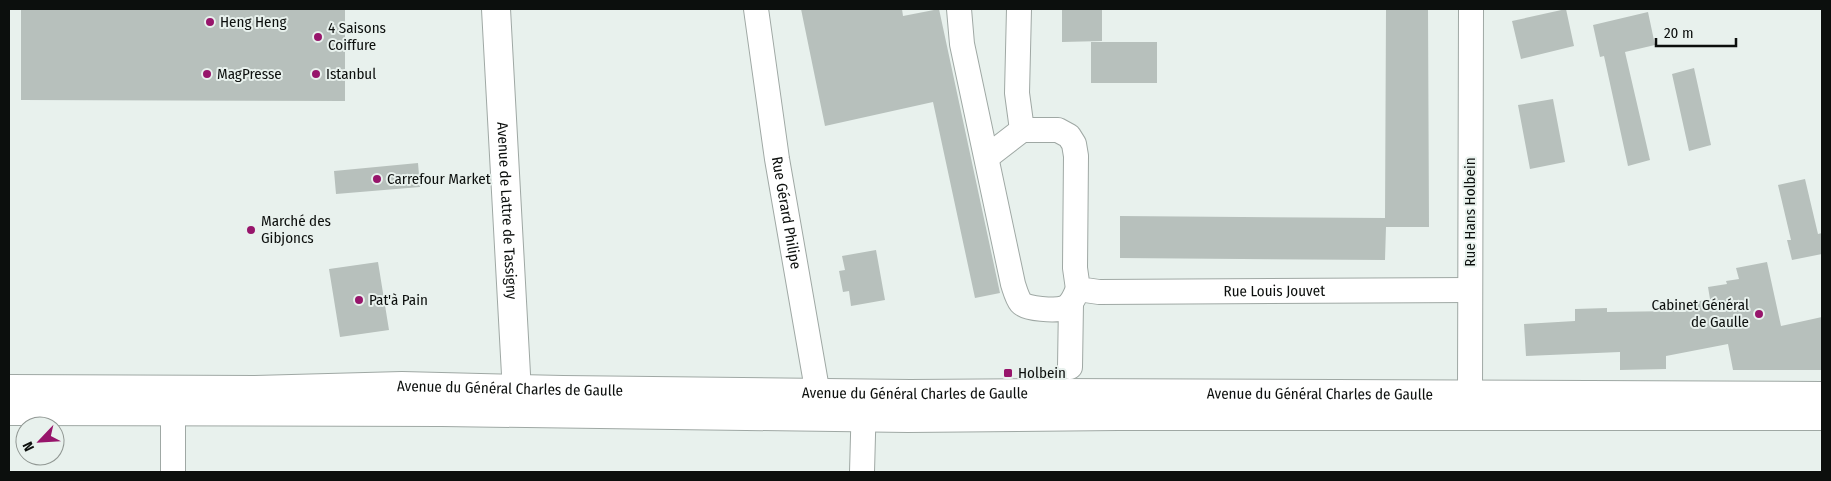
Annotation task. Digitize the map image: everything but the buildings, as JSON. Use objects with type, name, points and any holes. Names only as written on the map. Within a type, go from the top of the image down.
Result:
[{"type":"main road","name":"Avenue de Lattre de Tassigny","points":[[496,9],[517,401]]},
{"type":"main road","name":"Avenue du Général Charles de Gaulle","points":[[9,411],[173,400],[265,390],[402,386],[517,401],[819,405],[1471,405],[1822,396]]},
{"type":"main road","name":"Avenue du Général Charles de Gaulle","points":[[9,389],[173,400]]},
{"type":"main road","name":"Avenue du Général Charles de Gaulle","points":[[1471,405],[1822,416]]},
{"type":"street","name":"Rue Gérard Philipe","points":[[756,9],[777,160],[819,405]]},
{"type":"street","name":"Rue Louis Jouvet","points":[[959,9],[962,44],[1013,284],[1022,304],[1038,308],[1064,308],[1075,296],[1099,292],[1470,290]]},
{"type":"street","points":[[1019,9],[1017,93],[1022,130]]},
{"type":"street","name":"Rue Hans Holbein","points":[[1471,9],[1471,405]]},
{"type":"street","points":[[987,157],[1022,130],[1058,130],[1069,136],[1074,144],[1076,156],[1075,296],[1070,368]]},
{"type":"street","points":[[173,400],[173,472]]},
{"type":"street","points":[[862,472],[864,405]]},
{"type":"place","name":"Heng Heng","points":[[210,22]]},
{"type":"place","name":"4 Saisons Coiffure","points":[[318,37]]},
{"type":"place","name":"MagPresse","points":[[207,74]]},
{"type":"place","name":"Istanbul","points":[[316,74]]},
{"type":"place","name":"Carrefour Market","points":[[377,179]]},
{"type":"place","name":"Marché des Gibjoncs","points":[[251,230]]},
{"type":"place","name":"Pat'à Pain","points":[[359,300]]},
{"type":"place","name":"Cabinet Général de Gaulle","points":[[1759,314]]},
{"type":"place","name":"Holbein","points":[[1008,373]]}]
